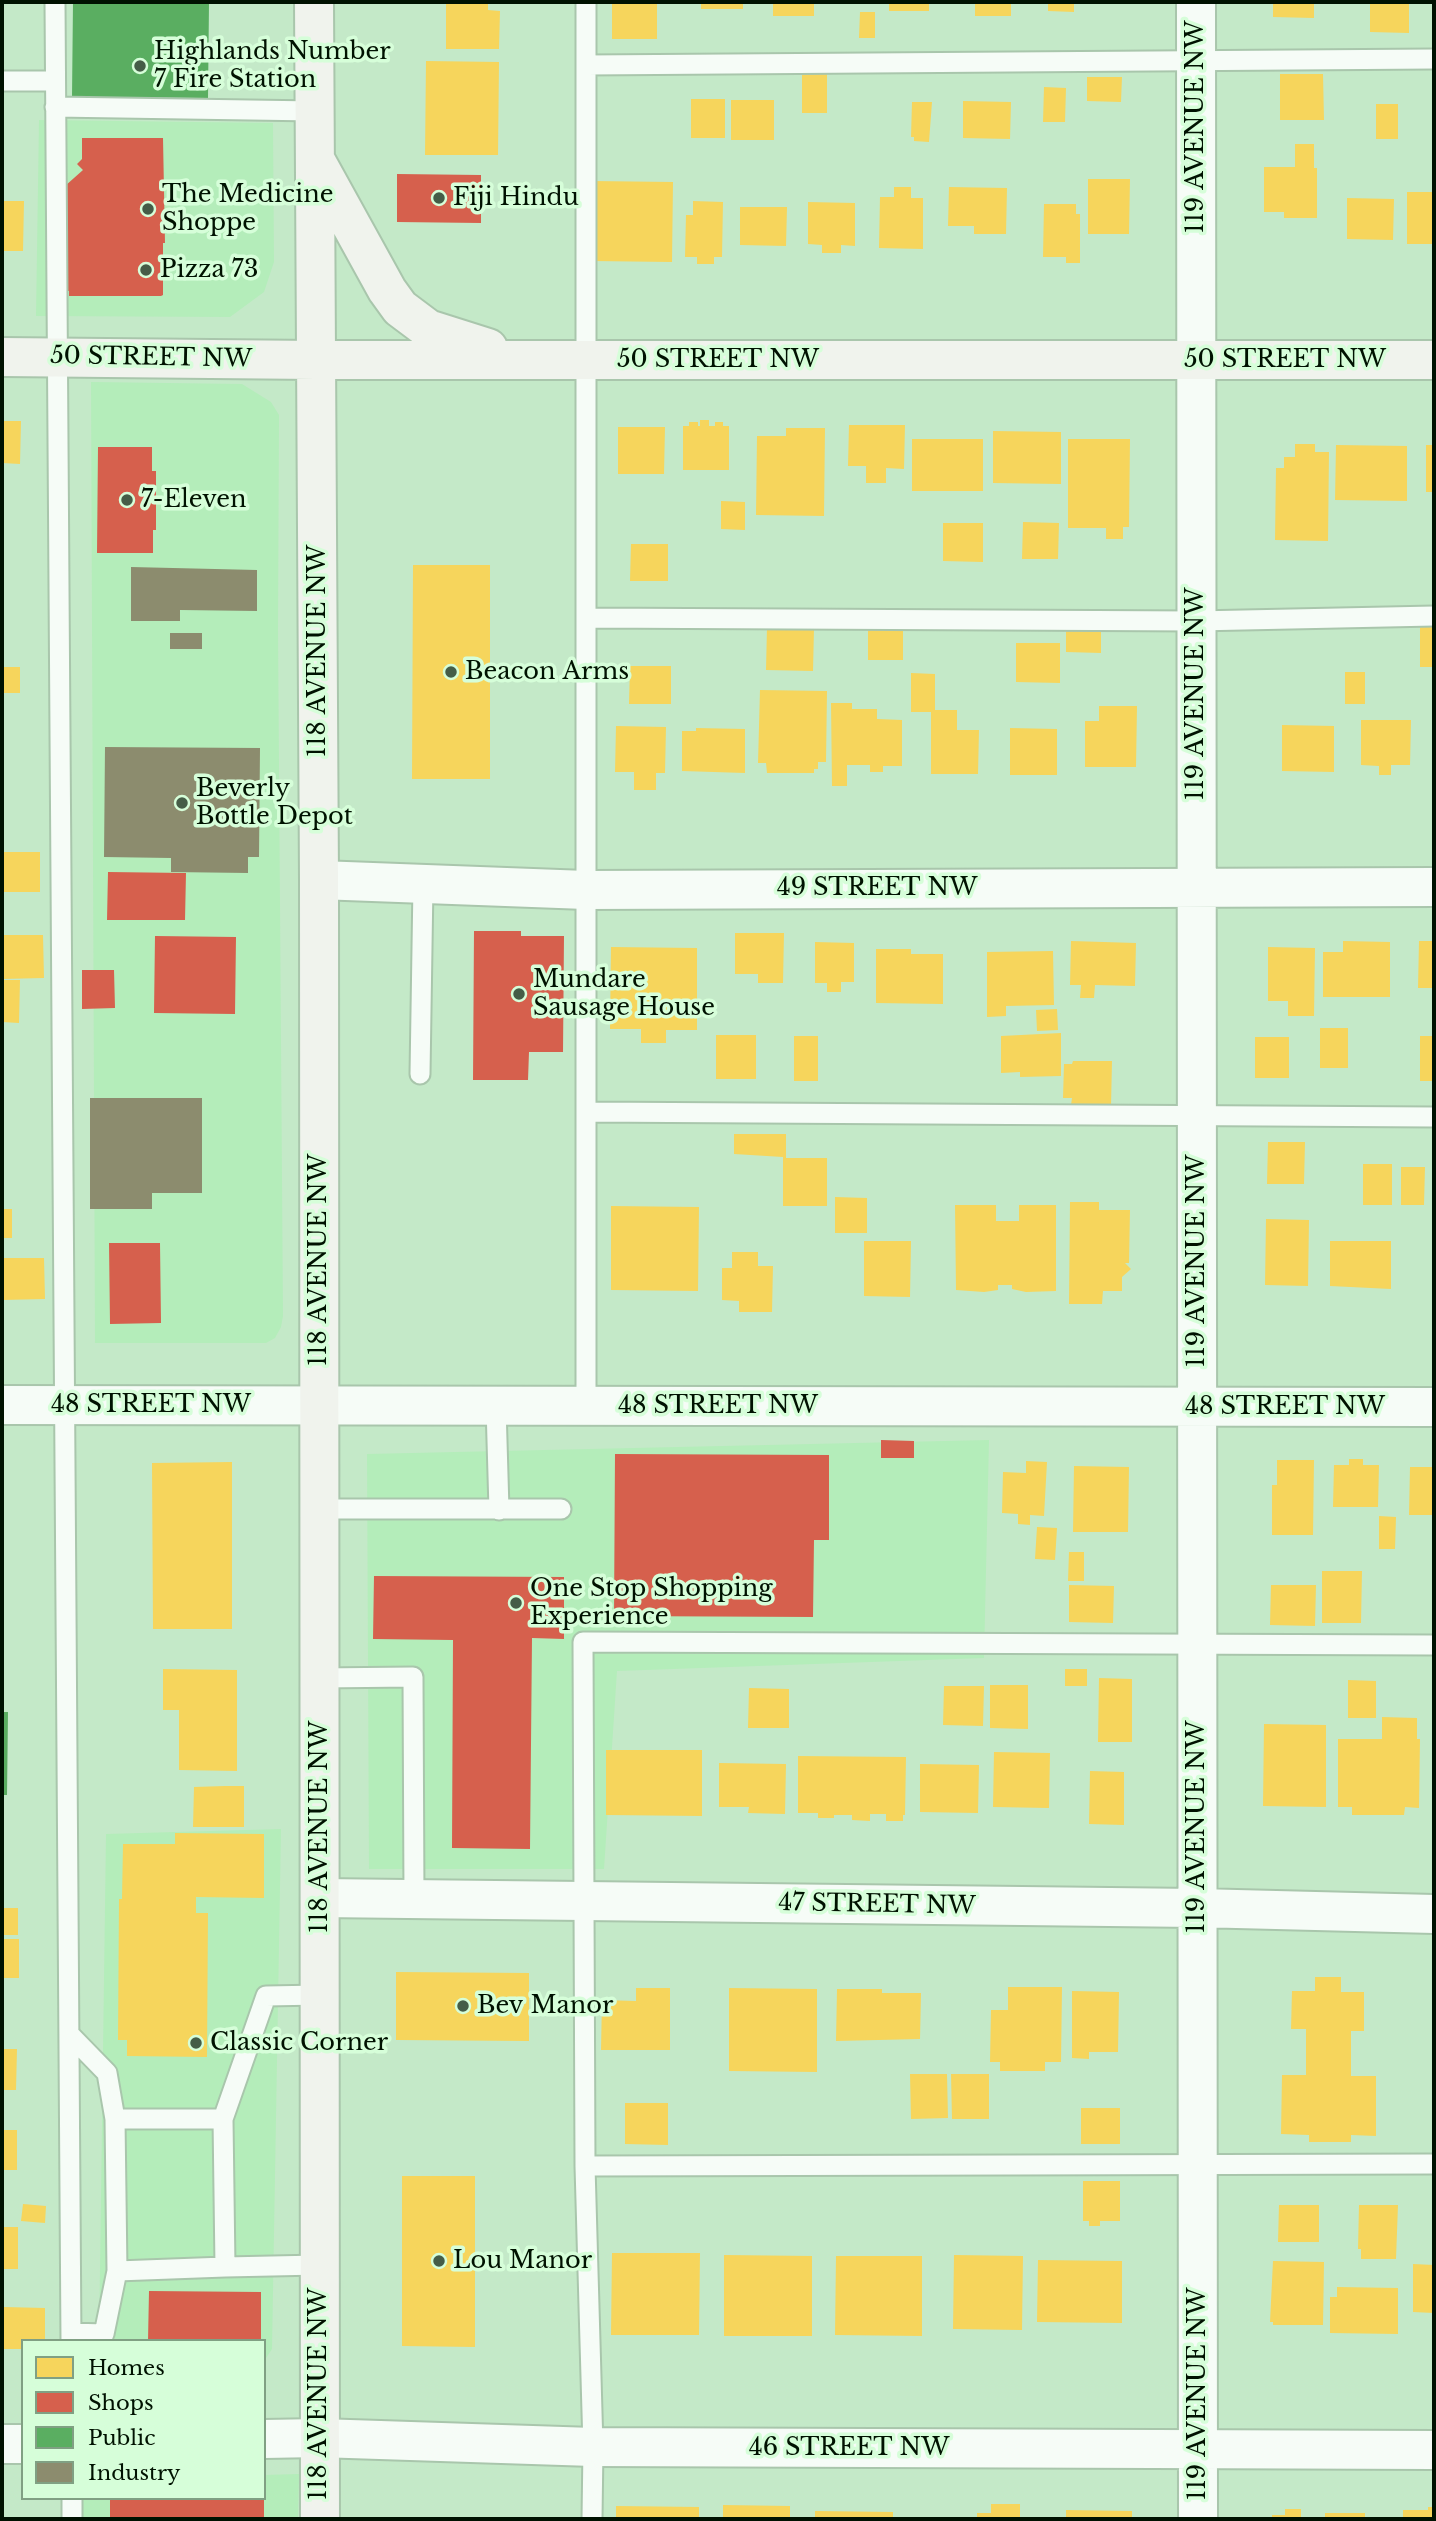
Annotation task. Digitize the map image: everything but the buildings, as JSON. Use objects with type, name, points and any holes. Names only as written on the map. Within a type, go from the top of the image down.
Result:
[{"type":"main road","name":"118 AVENUE NW","points":[[314,2],[319,880],[320,2519]]},
{"type":"main road","points":[[315,159],[387,290],[400,308],[428,329],[520,359]]},
{"type":"main road","name":"50 STREET NW","points":[[2,357],[316,360],[1434,360]]},
{"type":"street","name":"119 AVENUE NW","points":[[1196,2],[1198,2519]]},
{"type":"street","name":"49 STREET NW","points":[[319,880],[586,890],[1434,887]]},
{"type":"street","name":"48 STREET NW","points":[[2,1405],[1434,1407]]},
{"type":"street","name":"47 STREET NW","points":[[320,1898],[1197,1908],[1434,1914]]},
{"type":"street","name":"46 STREET NW","points":[[266,2439],[319,2438],[593,2447],[1434,2451]]},
{"type":"street","points":[[2,2444],[21,2444]]},
{"type":"lane","points":[[55,2],[71,2337],[104,2334],[117,2271],[115,2119],[107,2073],[70,2035]]},
{"type":"lane","points":[[586,2],[586,1406]]},
{"type":"lane","points":[[586,65],[1434,59]]},
{"type":"lane","points":[[2,81],[55,81]]},
{"type":"lane","points":[[55,107],[315,111]]},
{"type":"lane","points":[[586,618],[1196,621],[1434,616]]},
{"type":"lane","points":[[420,1074],[423,884]]},
{"type":"lane","points":[[586,1112],[1434,1117]]},
{"type":"lane","points":[[496,1406],[499,1510]]},
{"type":"lane","points":[[319,1509],[561,1509]]},
{"type":"lane","points":[[592,2519],[593,2447],[585,2166],[583,1642],[1434,1645]]},
{"type":"lane","points":[[319,1678],[413,1677],[414,1900]]},
{"type":"lane","points":[[225,2267],[223,2119],[266,1996],[320,1995]]},
{"type":"lane","points":[[115,2119],[223,2119]]},
{"type":"lane","points":[[585,2166],[1434,2164]]},
{"type":"lane","points":[[117,2271],[319,2265]]},
{"type":"lane","points":[[72,2500],[72,2519]]},
{"type":"shaded area","points":[[39,120],[273,123],[274,262],[264,292],[230,317],[36,316]]},
{"type":"shaded area","points":[[91,382],[242,384],[271,402],[279,415],[283,1316],[275,1338],[266,1343],[95,1343]]},
{"type":"shaded area","points":[[989,1440],[984,1658],[617,1671],[604,1869],[369,1869],[367,1454]]},
{"type":"shaded area","points":[[281,1829],[272,2349],[266,2358],[266,2339],[99,2339],[106,1834]]},
{"type":"shaded area","points":[[299,2474],[298,2519],[83,2519],[83,2500],[266,2500],[266,2475]]},
{"type":"place","name":"Highlands Number 7 Fire Station","points":[[140,66]]},
{"type":"place","name":"Fiji Hindu","points":[[439,198]]},
{"type":"place","name":"The Medicine Shoppe","points":[[148,209]]},
{"type":"place","name":"Pizza 73","points":[[146,270]]},
{"type":"place","name":"7-Eleven","points":[[127,500]]},
{"type":"place","name":"Beacon Arms","points":[[451,672]]},
{"type":"place","name":"Beverly Bottle Depot","points":[[182,803]]},
{"type":"place","name":"Mundare Sausage House","points":[[519,994]]},
{"type":"place","name":"One Stop Shopping Experience","points":[[516,1603]]},
{"type":"place","name":"Bev Manor","points":[[463,2006]]},
{"type":"place","name":"Classic Corner","points":[[196,2043]]},
{"type":"place","name":"Lou Manor","points":[[439,2261]]}]
